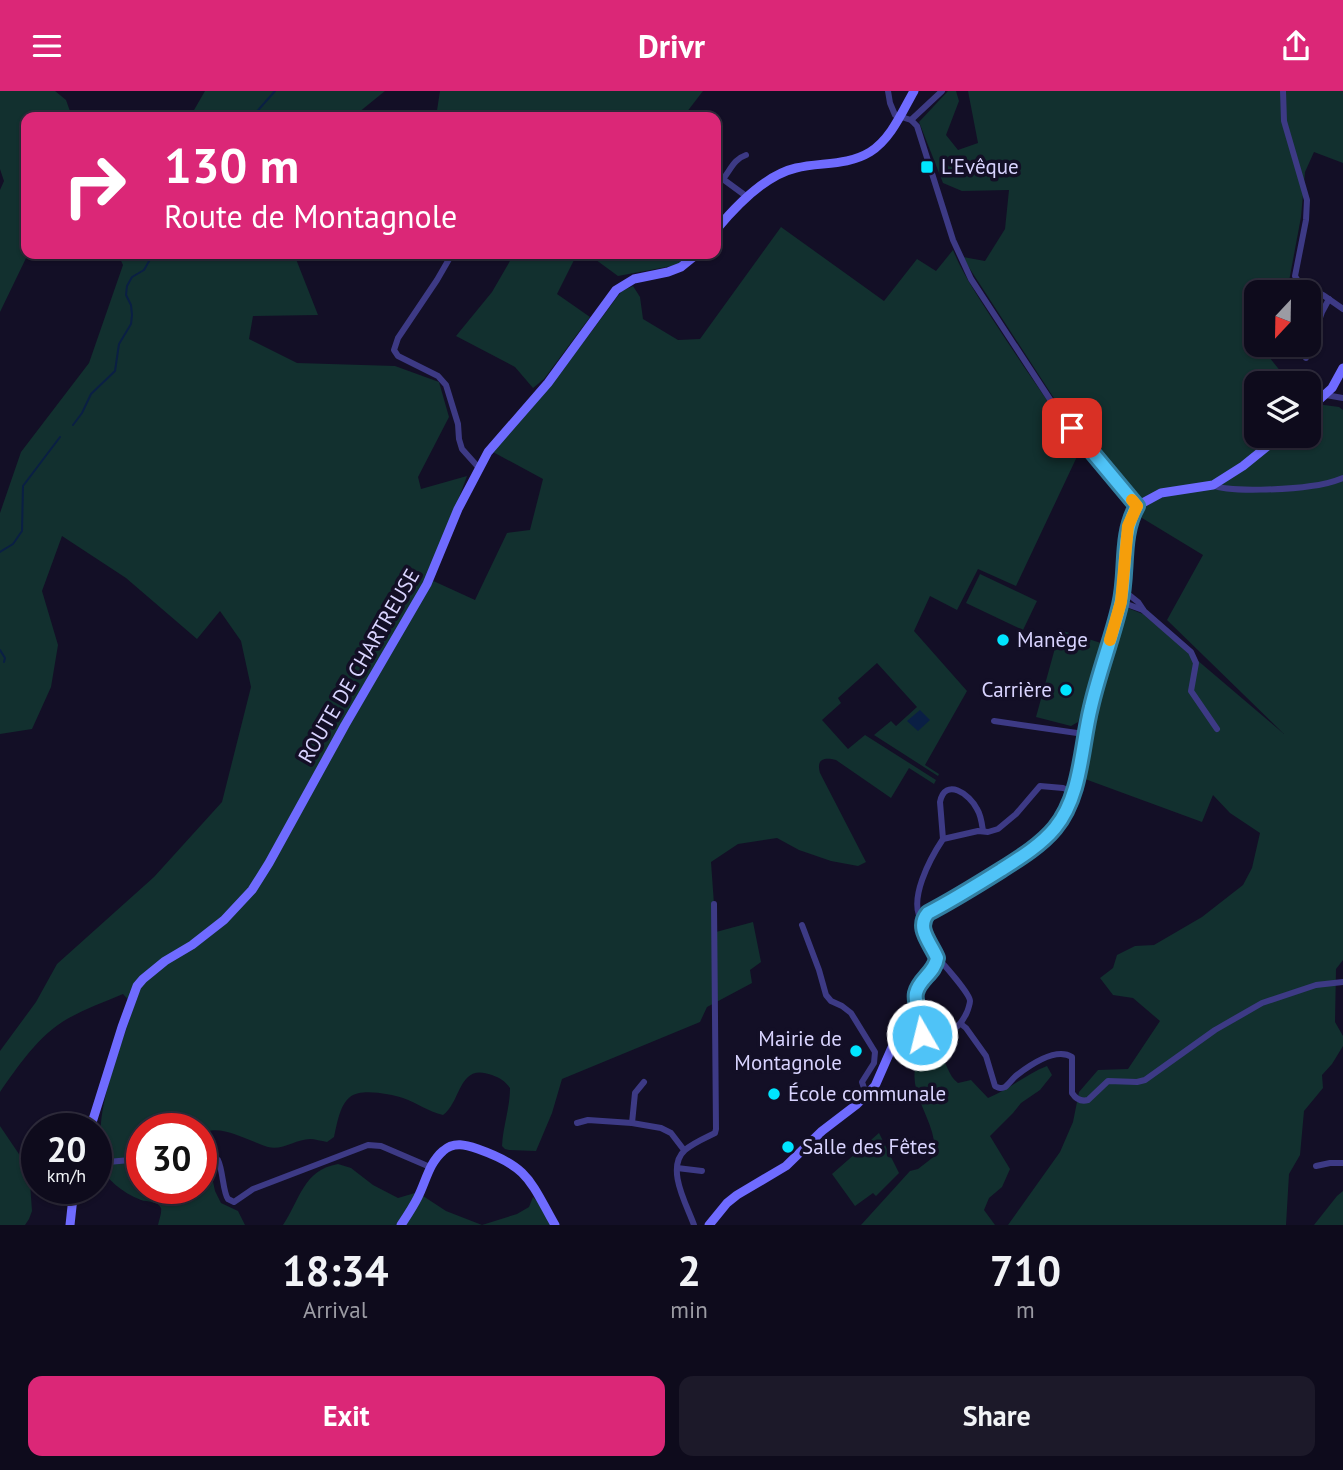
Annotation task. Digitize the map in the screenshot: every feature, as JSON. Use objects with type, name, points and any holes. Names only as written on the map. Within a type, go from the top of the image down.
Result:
[{"type":"main road","points":[[721,224],[746,196],[786,171],[844,162],[869,152],[884,139],[914,91]]},
{"type":"main road","name":"ROUTE DE CHARTREUSE","points":[[95,1113],[137,986],[165,961],[225,920],[252,890],[427,585],[458,509],[496,441],[541,392],[616,290],[634,279],[681,267],[691,259]]},
{"type":"main road","points":[[1321,399],[1332,389],[1343,368]]},
{"type":"main road","points":[[712,1225],[719,1211],[737,1195],[786,1166],[822,1131],[871,1091],[893,1045],[918,1032],[922,1022],[916,1001],[917,991],[933,969],[937,958],[925,936],[922,922],[928,913],[971,889],[1045,839],[1066,811],[1074,792],[1084,734],[1121,602],[1128,526],[1137,506],[1161,493],[1213,485],[1265,448]]},
{"type":"main road","points":[[401,1225],[419,1196],[430,1167],[443,1150],[458,1144],[505,1160],[520,1170],[536,1189],[555,1225]]},
{"type":"main road","points":[[71,1225],[73,1204]]},
{"type":"street","points":[[888,91],[895,115],[917,125],[953,240],[971,279],[1057,410],[1137,506]]},
{"type":"street","points":[[911,120],[943,91]]},
{"type":"street","points":[[1283,91],[1284,121],[1307,200],[1306,220],[1295,276],[1343,309]]},
{"type":"street","points":[[746,155],[735,161],[723,179],[746,196]]},
{"type":"street","points":[[449,259],[398,338],[394,350],[398,356],[438,376],[446,385],[458,424],[462,449],[479,468]]},
{"type":"street","points":[[1306,358],[1329,299]]},
{"type":"street","points":[[1326,395],[1343,397]]},
{"type":"street","points":[[1213,485],[1226,489],[1301,488],[1343,478]]},
{"type":"street","points":[[1123,590],[1139,601],[1144,611]]},
{"type":"street","points":[[1121,602],[1144,611],[1191,652],[1196,663],[1191,691],[1217,729]]},
{"type":"street","points":[[994,721],[1084,734]]},
{"type":"street","points":[[943,839],[978,831],[993,832],[1016,814],[1040,786],[1074,792]]},
{"type":"street","points":[[922,922],[916,911],[919,888],[943,839],[941,796],[948,790],[955,789],[971,799],[979,811],[983,831]]},
{"type":"street","points":[[694,1225],[676,1178],[679,1159],[684,1150],[715,1133],[716,1129],[714,905]]},
{"type":"street","points":[[802,925],[826,995],[851,1013],[874,1052],[874,1063],[862,1082],[866,1094]]},
{"type":"street","points":[[918,1032],[926,1036],[943,1035],[961,1024],[969,1007],[970,999],[937,958]]},
{"type":"street","points":[[961,1024],[986,1056],[995,1086],[998,1088],[1004,1087],[1022,1071],[1041,1060],[1057,1054],[1068,1054],[1072,1057],[1072,1093],[1077,1099],[1085,1101],[1108,1081],[1145,1080],[1215,1030],[1262,1003],[1316,985],[1343,982]]},
{"type":"street","points":[[632,1123],[635,1093],[644,1082]]},
{"type":"street","points":[[578,1123],[588,1120],[632,1123],[666,1130],[684,1150]]},
{"type":"street","points":[[217,1160],[226,1194],[234,1202],[257,1187],[368,1145],[381,1146],[430,1167]]},
{"type":"street","points":[[1316,1166],[1343,1163]]},
{"type":"street","points":[[677,1168],[702,1171]]},
{"type":"green space","points":[[0,91],[55,91],[66,100],[70,112],[21,112],[21,259],[26,259],[0,312],[0,190],[4,181],[0,169]]},
{"type":"green space","points":[[205,91],[385,91],[359,112],[193,112]]},
{"type":"green space","points":[[440,91],[703,91],[687,112],[437,112]]},
{"type":"green space","points":[[948,91],[956,91],[959,101],[946,135],[958,150],[978,143],[968,91],[1343,91],[1343,163],[1314,152],[1305,172],[1301,217],[1289,280],[1244,280],[1244,357],[1269,357],[1280,371],[1244,371],[1244,448],[1321,448],[1321,405],[1343,410],[1343,960],[1336,969],[1335,1022],[1343,1036],[1343,1046],[1322,1075],[1323,1088],[1304,1111],[1300,1155],[1289,1174],[1286,1225],[1008,1225],[1060,1152],[1073,1122],[1079,1092],[1098,1070],[1128,1069],[1160,1021],[1133,998],[1113,995],[1100,978],[1113,968],[1117,955],[1135,946],[1154,945],[1202,917],[1243,885],[1252,868],[1260,833],[1230,813],[1213,795],[1202,822],[1085,779],[1088,745],[1084,743],[1119,612],[1125,607],[1143,614],[1284,734],[1167,620],[1203,555],[1142,518],[1134,496],[1061,409],[963,257],[985,261],[1005,229],[1009,190],[962,191],[943,183],[919,122]]},
{"type":"green space","points":[[781,227],[884,301],[917,259],[936,271],[953,250],[997,326],[1082,446],[1016,586],[978,569],[957,610],[930,596],[914,631],[967,691],[925,765],[939,774],[938,776],[874,735],[891,721],[896,726],[917,707],[877,663],[838,698],[841,703],[822,720],[848,749],[865,735],[936,780],[934,784],[909,768],[891,798],[836,760],[822,760],[819,765],[820,773],[866,862],[858,866],[831,861],[799,850],[777,838],[738,844],[711,862],[716,932],[753,922],[761,962],[750,970],[752,983],[707,1007],[700,1022],[562,1079],[552,1113],[536,1151],[509,1150],[502,1146],[510,1088],[500,1079],[481,1072],[467,1078],[443,1115],[397,1096],[355,1094],[343,1105],[334,1137],[327,1142],[312,1139],[273,1148],[217,1130],[217,1113],[126,1113],[126,1192],[112,1181],[112,1113],[103,1113],[117,1055],[134,1006],[123,994],[67,1019],[47,1034],[30,1052],[0,1092],[0,1051],[36,1002],[57,964],[154,877],[222,802],[251,687],[241,641],[220,611],[197,639],[126,578],[62,536],[42,591],[58,645],[51,687],[32,729],[0,734],[0,513],[21,452],[89,363],[123,265],[120,259],[296,259],[318,315],[253,316],[249,339],[297,363],[395,366],[439,382],[449,417],[418,477],[421,489],[467,476],[429,579],[475,600],[507,533],[530,530],[543,479],[493,452],[557,376],[622,291],[633,286],[640,297],[643,319],[678,340],[700,339]]},
{"type":"green space","points":[[511,259],[574,259],[557,294],[590,317],[544,379],[533,388],[515,367],[456,336],[492,292]]},
{"type":"green space","points":[[595,259],[684,259],[677,265],[618,276]]},
{"type":"green space","name":"Carrière","points":[[980,574],[1037,601],[1023,630],[966,603]]},
{"type":"green space","name":"Carrière","points":[[1060,630],[1101,643],[1078,722],[1071,726],[1036,717]]},
{"type":"green space","points":[[939,1053],[958,1083],[971,1080],[988,1098],[1047,1066],[1052,1075],[1040,1090],[1021,1103],[990,1136],[1010,1169],[1002,1187],[989,1198],[984,1210],[995,1225],[861,1225],[910,1171],[918,1169],[936,1155],[932,1132],[918,1097],[915,1070],[917,1061],[927,1055]]},
{"type":"green space","points":[[0,1126],[21,1157],[21,1204],[32,1204],[32,1211],[25,1225],[0,1225]]},
{"type":"green space","points":[[879,1133],[899,1173],[876,1196],[873,1193],[855,1206],[832,1174]]},
{"type":"green space","points":[[338,1164],[351,1168],[373,1185],[398,1198],[420,1194],[446,1211],[482,1225],[283,1225],[310,1179],[326,1167]]},
{"type":"green space","points":[[1343,1191],[1343,1225],[1314,1225],[1337,1196]]},
{"type":"green space","points":[[217,1195],[221,1203],[238,1211],[245,1225],[158,1225],[160,1206],[157,1204],[217,1204]]},
{"type":"green space","points":[[533,1197],[551,1225],[482,1225],[517,1214],[529,1207]]},
{"type":"water","points":[[920,710],[930,720],[918,731],[907,721]]},
{"type":"waterway","points":[[256,112],[275,91]]},
{"type":"waterway","points":[[73,425],[91,394],[115,371],[119,344],[131,324],[127,286],[132,277],[144,270],[150,259]]},
{"type":"waterway","points":[[0,552],[13,544],[22,531],[23,486],[60,437]]},
{"type":"waterway","points":[[0,650],[5,658],[4,662]]},
{"type":"slow traffic","points":[[1110,640],[1121,602],[1128,526],[1137,506],[1132,500]]},
{"type":"place","name":"L'Evêque","points":[[927,167]]},
{"type":"place","name":"Manège","points":[[1003,640]]},
{"type":"place","name":"Carrière","points":[[1066,690]]},
{"type":"place","name":"Mairie de Montagnole","points":[[856,1051]]},
{"type":"place","name":"École communale","points":[[774,1094]]},
{"type":"place","name":"Salle des Fêtes","points":[[788,1147]]},
{"type":"route","points":[[922,1035],[918,1032],[922,1017],[916,1001],[917,991],[933,969],[937,958],[923,931],[924,918],[1045,839],[1066,811],[1076,785],[1091,705],[1121,602],[1126,536],[1131,516],[1137,506],[1072,428]]}]
